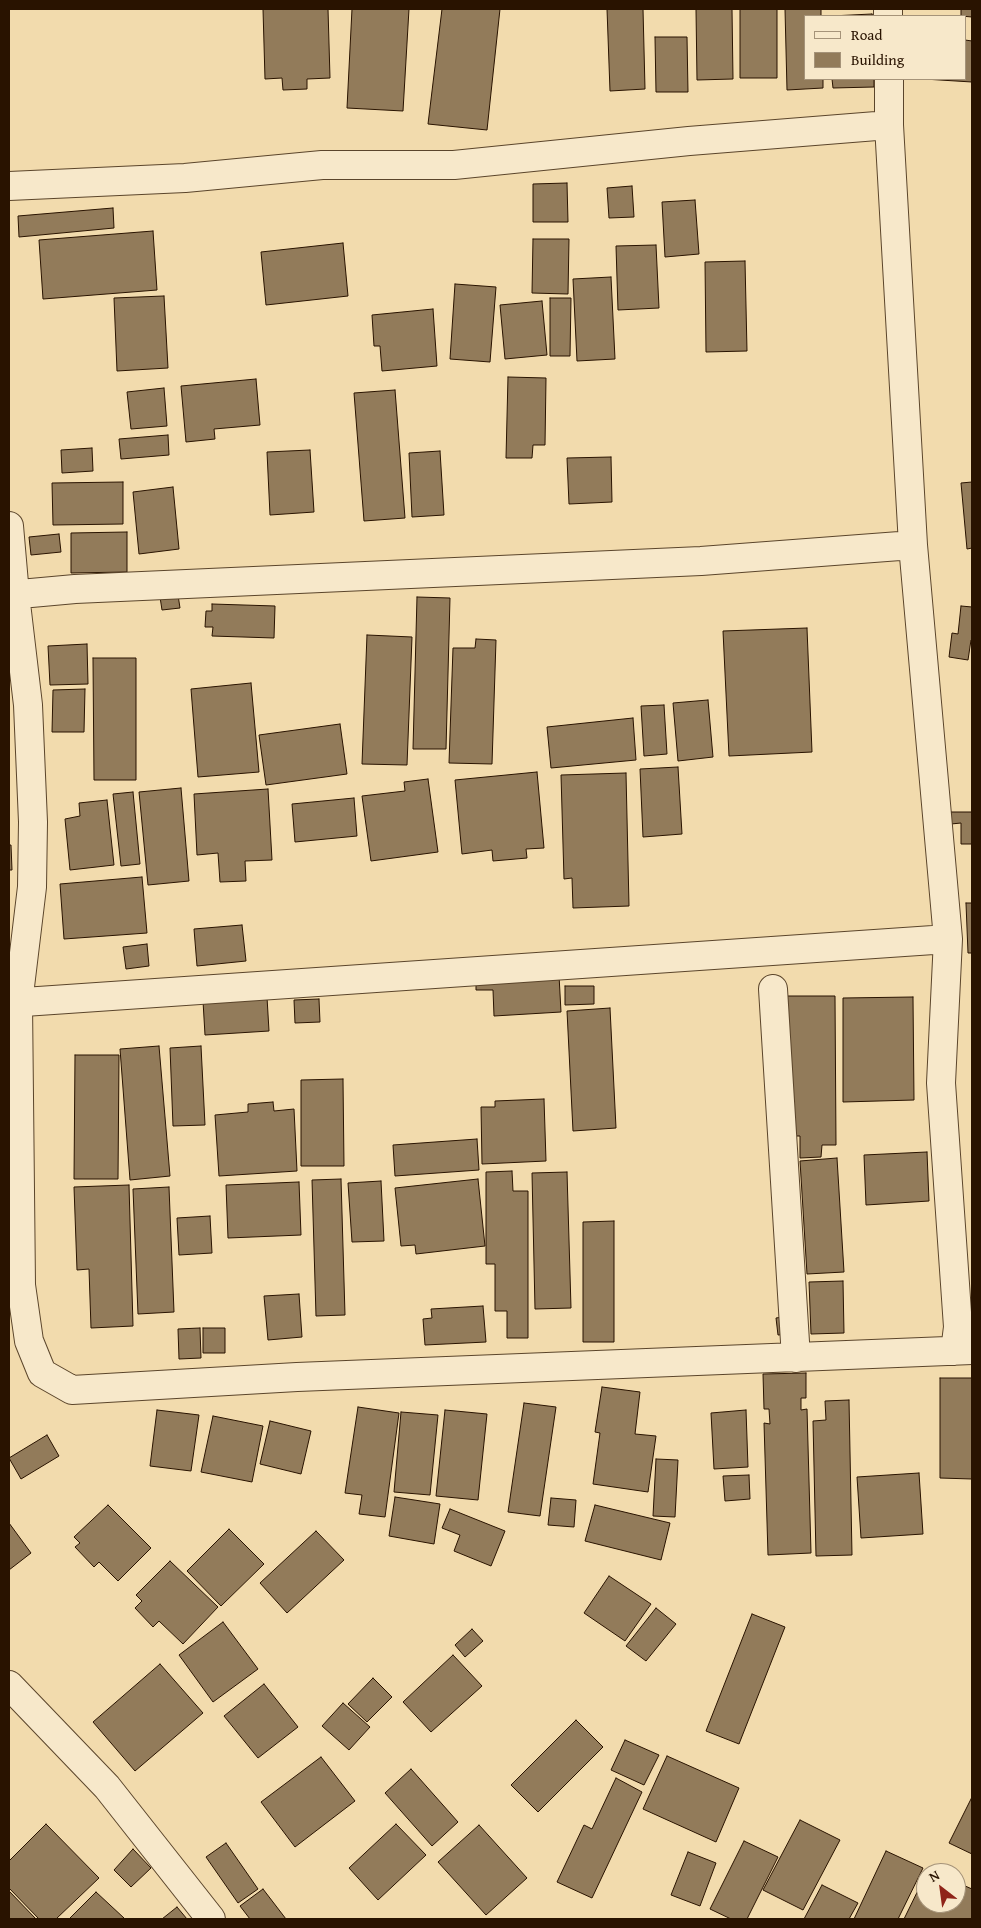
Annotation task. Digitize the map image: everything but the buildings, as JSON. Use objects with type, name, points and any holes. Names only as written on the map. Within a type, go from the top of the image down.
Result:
[{"type":"street","points":[[9,526],[12,595],[28,705],[33,822],[32,887],[13,1003],[22,1285],[29,1341],[42,1373],[72,1390],[297,1377],[964,1351],[958,1327],[942,1082],[948,938],[912,545],[889,80]]},
{"type":"street","points":[[9,186],[185,178],[322,165],[454,166],[689,141],[890,125]]},
{"type":"street","points":[[12,595],[95,588],[701,561],[912,545]]},
{"type":"street","points":[[13,1003],[948,938]]},
{"type":"street","points":[[773,989],[796,1358]]},
{"type":"street","points":[[9,1685],[106,1787],[211,1919]]}]
